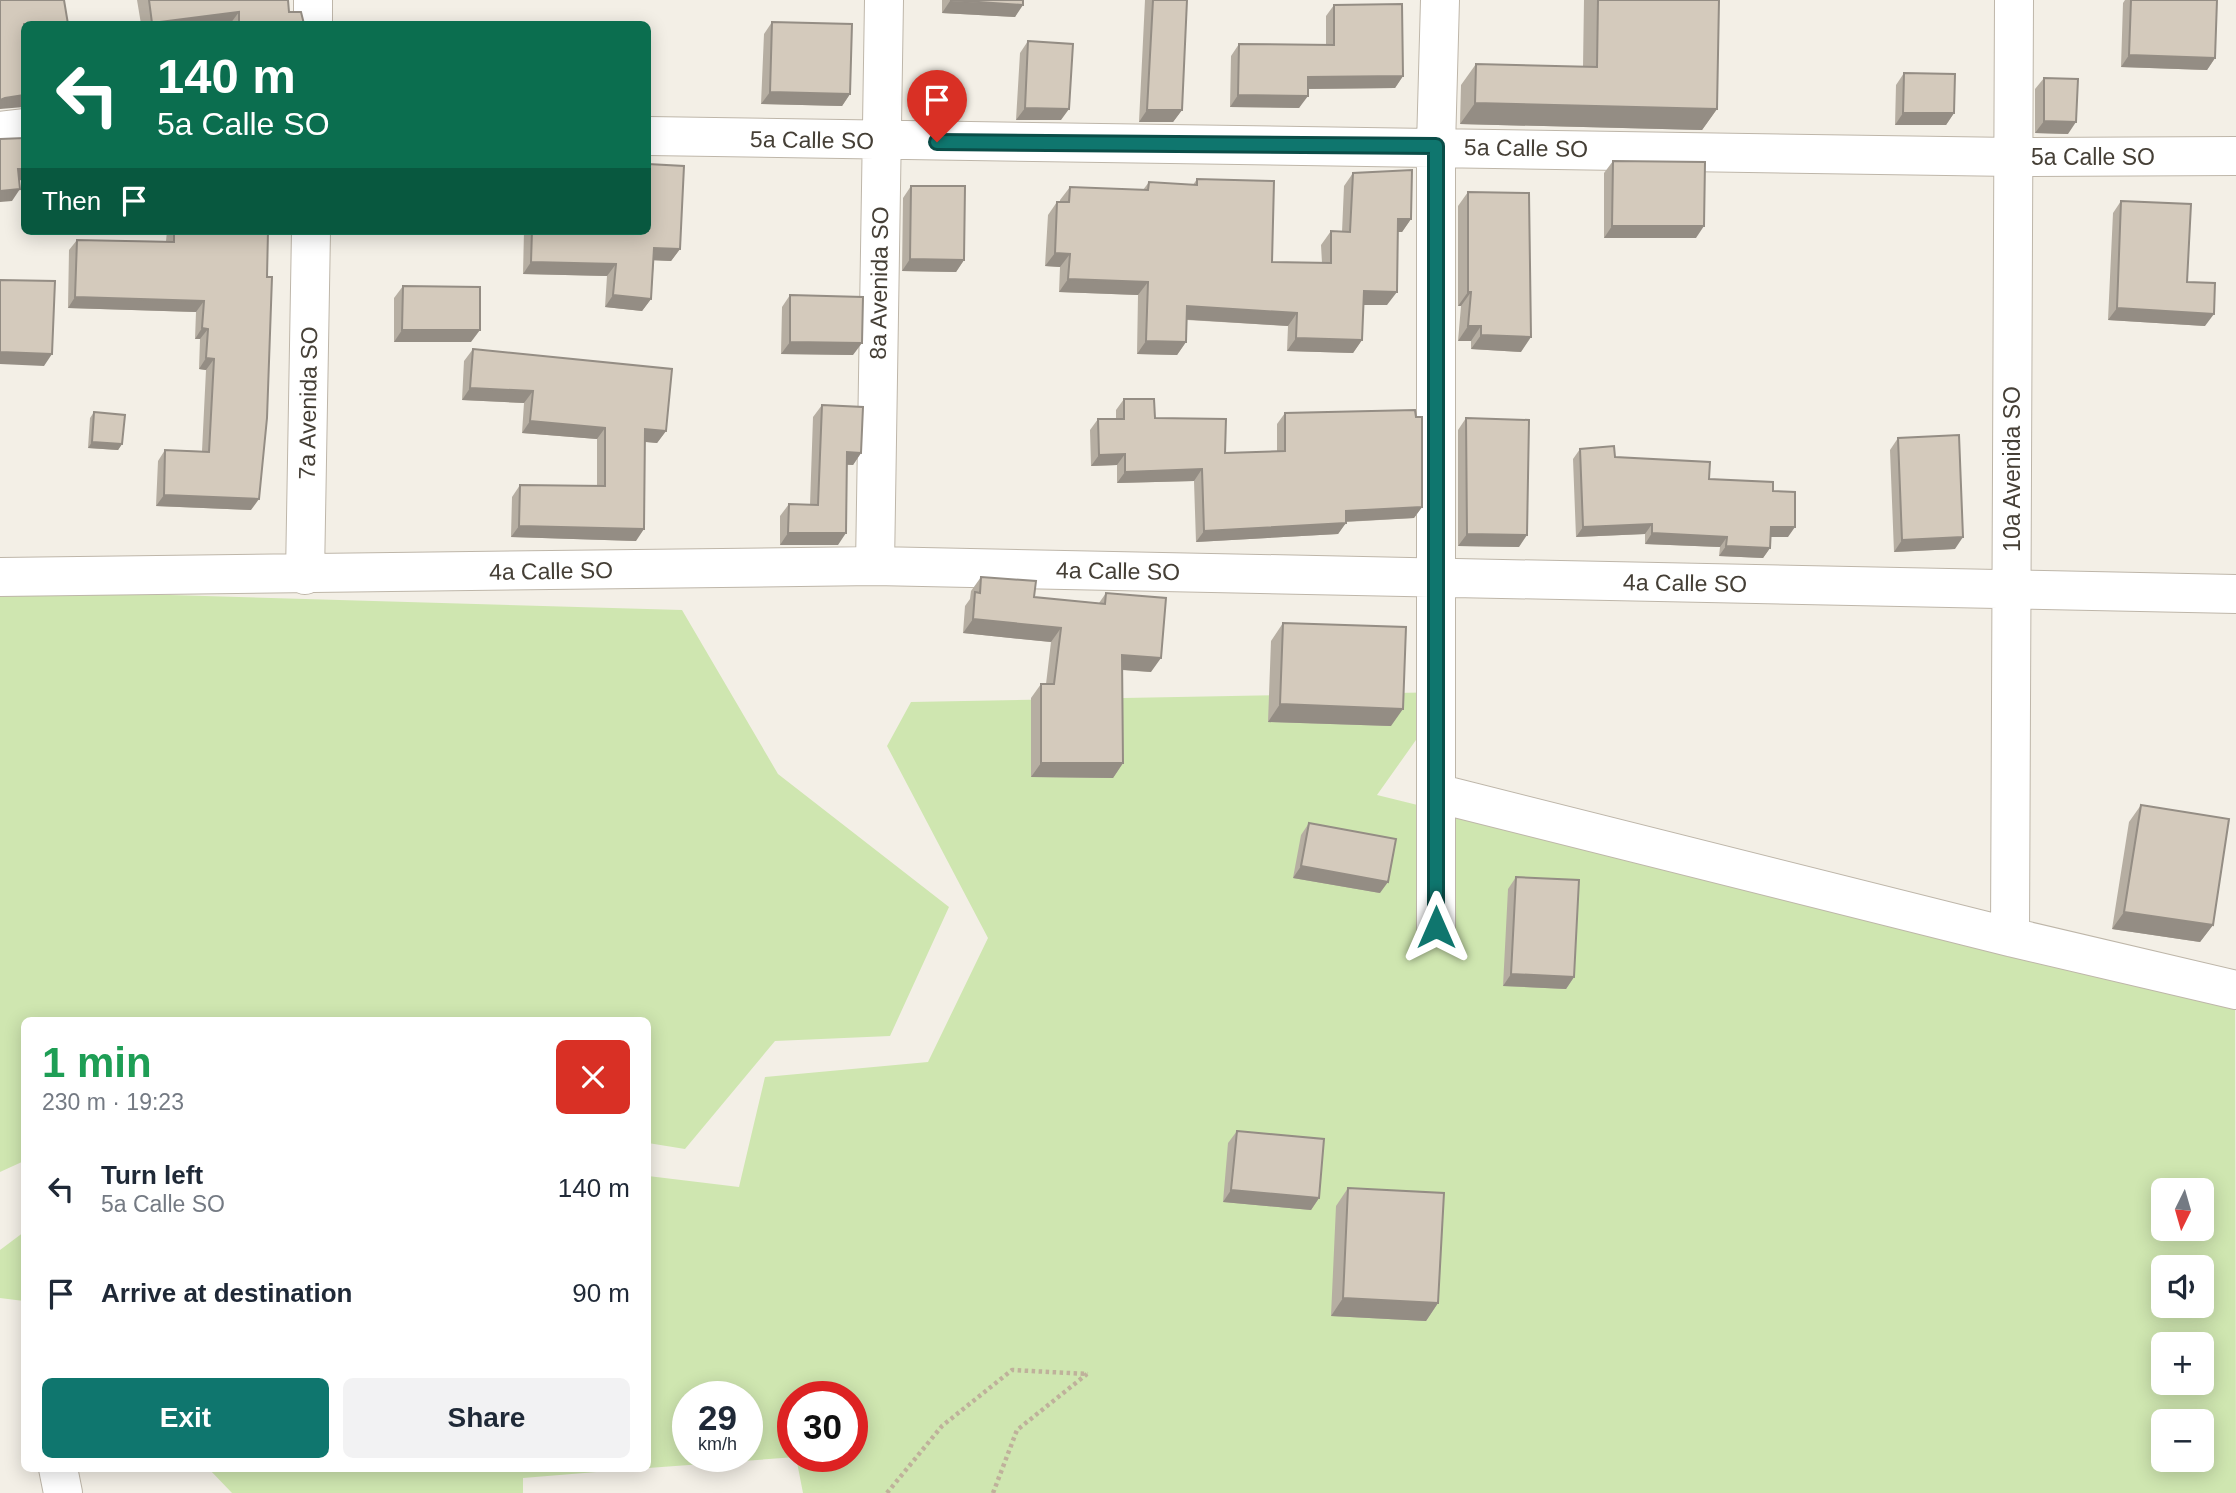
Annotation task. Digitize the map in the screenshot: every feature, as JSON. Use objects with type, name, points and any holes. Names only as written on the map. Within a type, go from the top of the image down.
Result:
[{"type":"street","points":[[313,0],[313,21]]},
{"type":"street","name":"8a Avenida SO","points":[[875,566],[884,0]]},
{"type":"street","points":[[1436,927],[1436,146],[1440,0]]},
{"type":"street","name":"10a Avenida SO","points":[[2010,937],[2014,0]]},
{"type":"street","points":[[0,131],[21,128]]},
{"type":"street","name":"5a Calle SO","points":[[651,136],[1436,146],[2013,157],[2236,156]]},
{"type":"street","name":"7a Avenida SO","points":[[305,575],[311,235]]},
{"type":"street","name":"4a Calle SO","points":[[0,577],[875,566],[2236,594]]},
{"type":"street","points":[[1436,793],[2010,937],[2236,990]]},
{"type":"street","points":[[59,1472],[62,1493]]},
{"type":"path","points":[[887,1493],[942,1426],[1012,1370],[1088,1374],[1017,1430],[993,1493]]},
{"type":"green space","points":[[0,590],[682,610],[778,774],[949,907],[890,1036],[775,1041],[685,1149],[651,1143],[651,1017],[21,1017],[21,1162],[0,1172]]},
{"type":"green space","points":[[1450,692],[1377,795],[2235,1006],[2236,1493],[803,1493],[799,1472],[868,1472],[868,1381],[777,1381],[777,1458],[763,1459],[763,1381],[672,1381],[672,1466],[651,1468],[651,1176],[739,1187],[765,1077],[928,1062],[988,938],[887,746],[911,702]]},
{"type":"green space","points":[[21,1234],[21,1301],[0,1298],[0,1250]]},
{"type":"green space","points":[[212,1472],[596,1472],[523,1478],[523,1493],[232,1493]]},
{"type":"building","points":[[0,0],[64,0],[68,21],[21,21],[21,95],[0,100]]},
{"type":"building","points":[[149,0],[288,0],[289,12],[301,12],[303,21],[239,21],[239,12],[152,21]]},
{"type":"building","points":[[950,0],[1023,0],[1023,5]]},
{"type":"building","points":[[1153,0],[1187,0],[1182,110],[1147,110]]},
{"type":"building","points":[[1598,0],[1719,0],[1717,109],[1475,103],[1476,64],[1597,67]]},
{"type":"building","points":[[2131,0],[2217,0],[2215,58],[2129,55]]},
{"type":"building","points":[[1402,4],[1403,76],[1308,77],[1308,96],[1238,95],[1239,44],[1334,45],[1334,5]]},
{"type":"building","points":[[772,22],[852,24],[850,94],[770,92]]},
{"type":"building","points":[[1028,41],[1073,44],[1069,109],[1025,108]]},
{"type":"building","points":[[1904,73],[1955,74],[1954,113],[1903,113]]},
{"type":"building","points":[[2044,78],[2078,79],[2076,122],[2044,121]]},
{"type":"building","points":[[21,138],[21,169],[18,169],[20,189],[0,191],[0,139]]},
{"type":"building","points":[[1613,161],[1705,162],[1704,226],[1612,226]]},
{"type":"building","points":[[651,164],[684,166],[680,249],[654,248],[651,299],[613,295],[616,264],[531,262],[532,235],[651,235]]},
{"type":"building","points":[[1412,170],[1411,219],[1398,219],[1397,292],[1364,291],[1362,340],[1296,338],[1297,313],[1187,306],[1186,342],[1146,341],[1148,282],[1068,279],[1070,254],[1055,253],[1057,202],[1069,202],[1070,187],[1148,190],[1149,182],[1197,185],[1197,179],[1274,181],[1272,262],[1331,263],[1331,231],[1350,232],[1353,173]]},
{"type":"building","points":[[911,186],[965,186],[964,260],[910,259]]},
{"type":"building","points":[[1468,192],[1529,193],[1531,337],[1481,335],[1481,326],[1468,326],[1471,292],[1468,292]]},
{"type":"building","points":[[2121,201],[2191,204],[2187,282],[2215,283],[2214,314],[2117,308]]},
{"type":"building","points":[[174,235],[268,235],[267,277],[272,277],[267,418],[259,499],[164,495],[165,450],[209,452],[214,359],[206,358],[208,329],[202,328],[204,301],[75,297],[77,240],[174,242]]},
{"type":"building","points":[[0,280],[55,281],[52,354],[0,352]]},
{"type":"building","points":[[403,286],[480,287],[480,330],[402,330]]},
{"type":"building","points":[[790,295],[863,297],[862,343],[790,342]]},
{"type":"building","points":[[473,349],[672,369],[666,431],[645,429],[644,529],[519,526],[520,485],[605,486],[605,428],[530,421],[533,391],[470,388]]},
{"type":"building","points":[[1124,399],[1154,399],[1155,418],[1226,419],[1225,453],[1285,451],[1285,413],[1415,410],[1416,417],[1422,417],[1422,507],[1346,511],[1346,523],[1204,531],[1202,469],[1125,472],[1125,454],[1099,455],[1098,419],[1124,419]]},
{"type":"building","points":[[822,405],[863,407],[861,453],[847,452],[846,533],[788,533],[789,504],[818,505]]},
{"type":"building","points":[[94,412],[125,415],[122,444],[92,442]]},
{"type":"building","points":[[1466,418],[1529,420],[1527,535],[1467,534]]},
{"type":"building","points":[[1959,435],[1963,537],[1902,540],[1898,438]]},
{"type":"building","points":[[1614,446],[1615,457],[1710,462],[1709,479],[1773,482],[1773,491],[1795,492],[1795,527],[1771,527],[1770,548],[1726,546],[1727,537],[1652,533],[1652,524],[1583,527],[1580,449]]},
{"type":"building","points":[[981,577],[1036,581],[1034,597],[1105,604],[1106,593],[1166,598],[1161,658],[1122,655],[1123,763],[1041,763],[1041,684],[1054,684],[1061,628],[973,619],[975,592],[980,593]]},
{"type":"building","points":[[1283,623],[1406,627],[1403,709],[1280,704]]},
{"type":"building","points":[[2141,805],[2229,819],[2213,925],[2124,912]]},
{"type":"building","points":[[1309,823],[1396,839],[1388,882],[1301,866]]},
{"type":"building","points":[[1516,877],[1579,880],[1574,977],[1511,974]]},
{"type":"building","points":[[1237,1131],[1324,1139],[1319,1198],[1231,1190]]},
{"type":"building","points":[[1348,1188],[1444,1193],[1438,1303],[1343,1298]]},
{"type":"route","points":[[937,142],[1436,146],[1436,927]]}]
